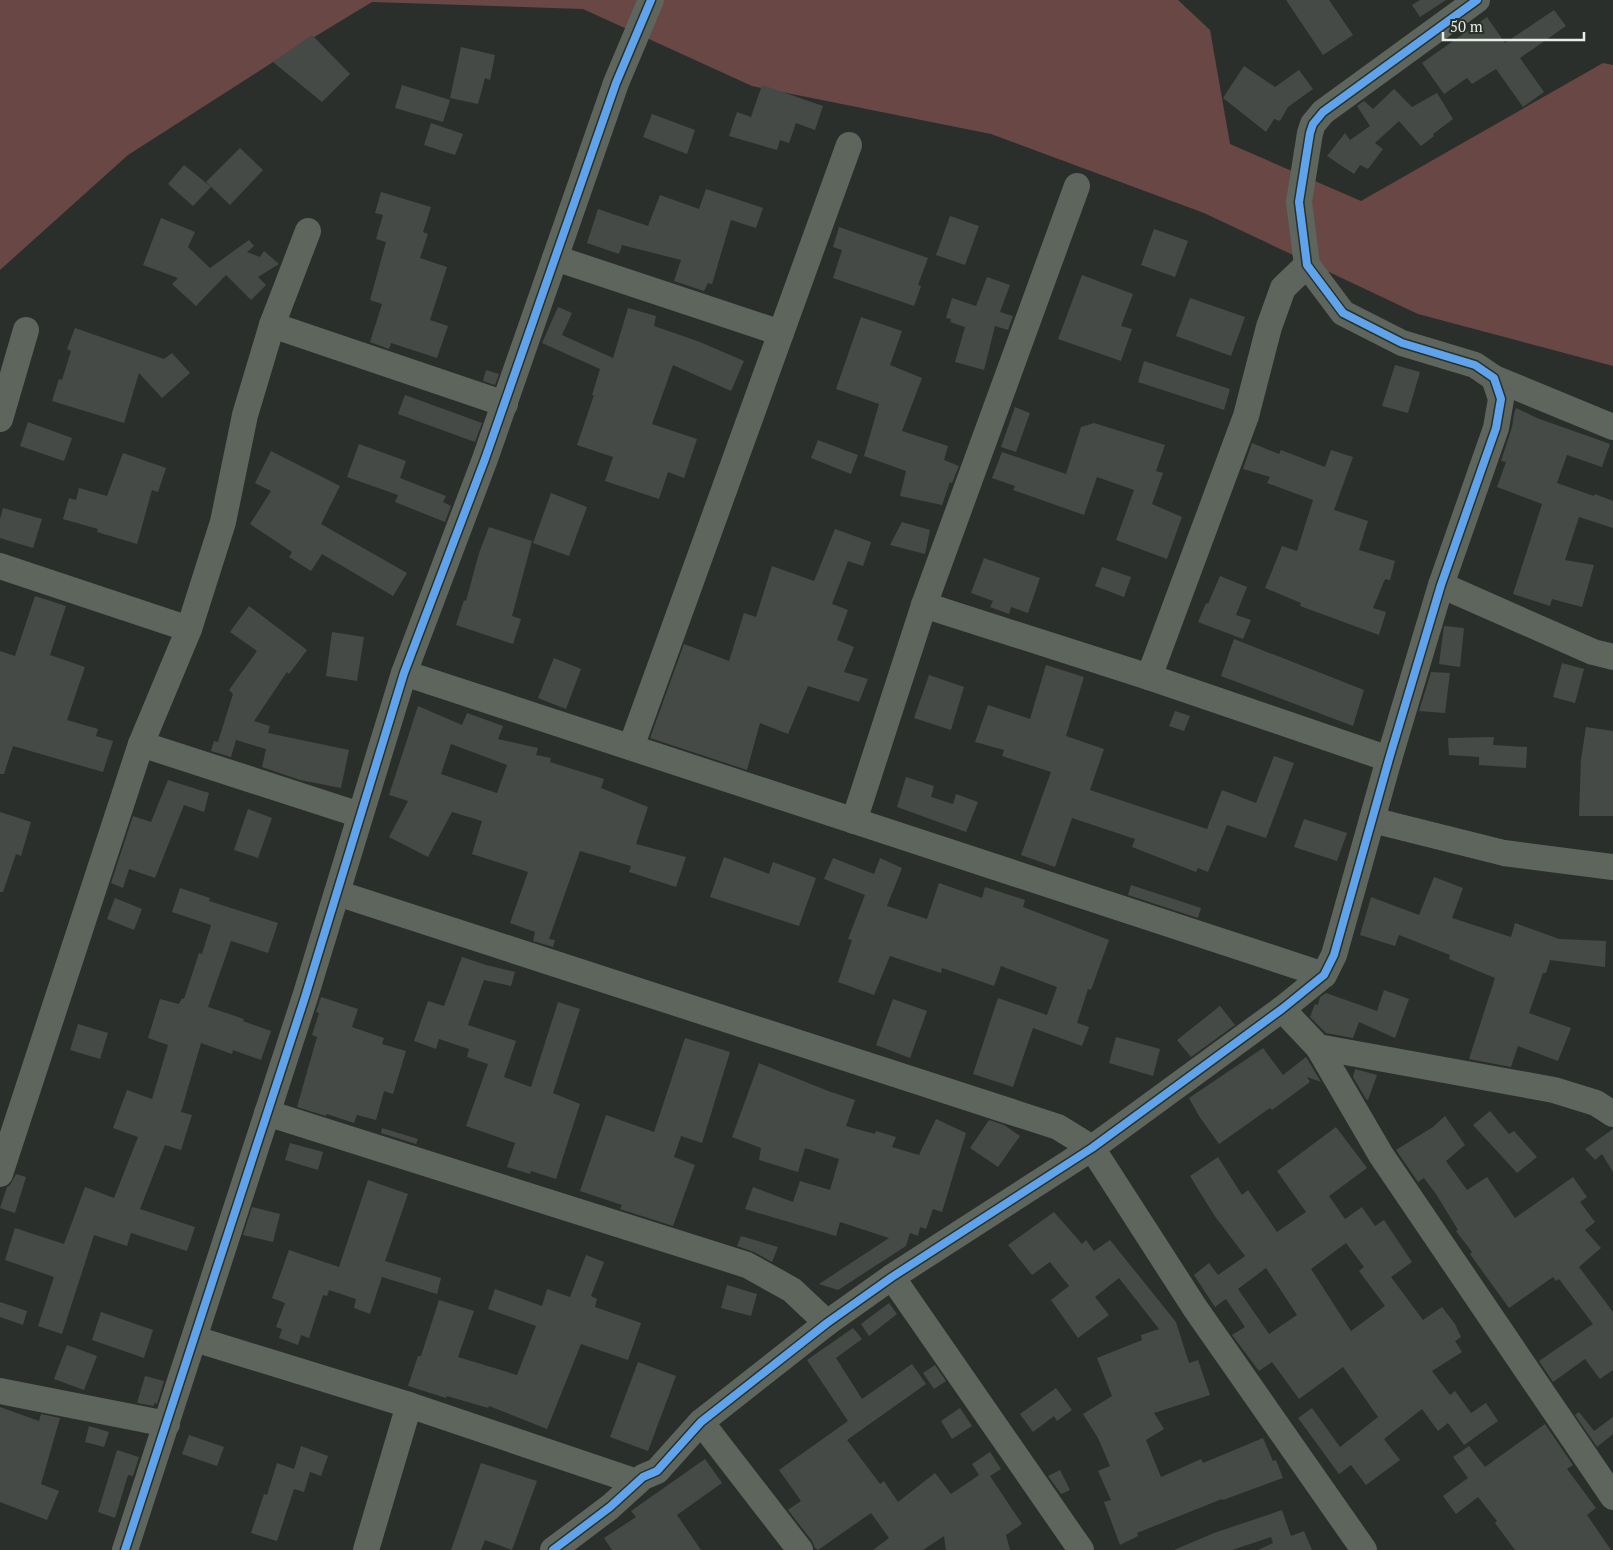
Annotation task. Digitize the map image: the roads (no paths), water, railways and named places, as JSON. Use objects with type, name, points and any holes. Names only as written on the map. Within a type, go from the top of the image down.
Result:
[{"type":"street","points":[[1477,0],[1323,112],[1313,124],[1299,202],[1307,265],[1343,313],[1402,342],[1475,365],[1494,378],[1613,427]]},
{"type":"street","points":[[125,1550],[267,1113],[404,673],[485,459],[616,83],[649,4]]},
{"type":"street","points":[[631,747],[849,145]]},
{"type":"street","points":[[854,821],[924,606],[1077,186]]},
{"type":"street","points":[[0,1174],[141,744],[189,629],[223,522],[245,415],[272,324],[308,231]]},
{"type":"street","points":[[556,258],[781,333]]},
{"type":"street","points":[[1149,677],[1246,416],[1268,327],[1283,288],[1307,265]]},
{"type":"street","points":[[272,324],[504,404]]},
{"type":"street","points":[[0,419],[26,330]]},
{"type":"street","points":[[553,1550],[610,1507],[643,1477],[656,1471],[701,1422],[827,1323],[892,1277],[1092,1148],[1282,1009],[1324,975],[1334,956],[1440,585],[1496,428],[1501,399],[1494,378]]},
{"type":"street","points":[[0,566],[189,629]]},
{"type":"street","points":[[1440,585],[1593,652],[1613,657]]},
{"type":"street","points":[[924,606],[1149,677],[1389,759]]},
{"type":"street","points":[[404,673],[1324,975]]},
{"type":"street","points":[[141,744],[360,815]]},
{"type":"street","points":[[1372,820],[1504,853],[1613,867]]},
{"type":"street","points":[[336,893],[1058,1127],[1092,1148],[1195,1308],[1364,1550]]},
{"type":"street","points":[[1282,1009],[1318,1047],[1381,1155],[1613,1497]]},
{"type":"street","points":[[1318,1047],[1554,1090],[1596,1103],[1613,1114]]},
{"type":"street","points":[[267,1113],[747,1264],[792,1290],[827,1323]]},
{"type":"street","points":[[892,1277],[1081,1550]]},
{"type":"street","points":[[195,1339],[409,1405],[637,1482]]},
{"type":"street","points":[[0,1391],[167,1424]]},
{"type":"street","points":[[366,1550],[409,1405]]},
{"type":"street","points":[[701,1422],[800,1550]]}]
